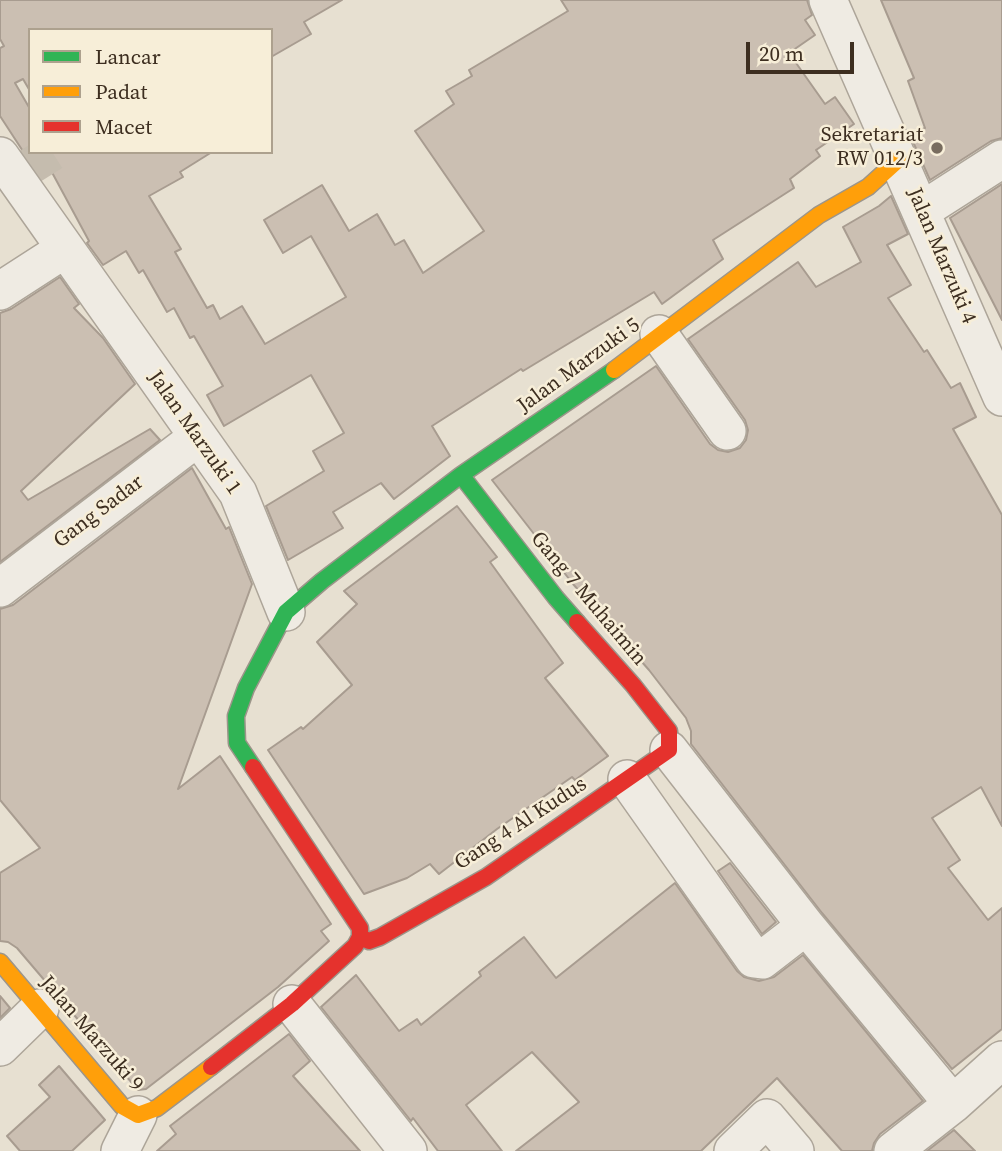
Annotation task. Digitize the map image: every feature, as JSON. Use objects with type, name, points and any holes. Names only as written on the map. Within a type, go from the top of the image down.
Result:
[{"type":"street","name":"Jalan Marzuki 4","points":[[828,0],[1002,397]]},
{"type":"street","name":"Jalan Marzuki 5","points":[[286,612],[322,581],[461,475],[630,359],[659,334],[819,215],[868,187],[899,159]]},
{"type":"street","points":[[921,211],[1002,159]]},
{"type":"street","name":"Jalan Marzuki 1","points":[[12,168],[65,249],[238,494],[286,612]]},
{"type":"street","points":[[0,291],[65,249]]},
{"type":"street","points":[[659,334],[727,431]]},
{"type":"street","name":"Gang Sadar","points":[[0,588],[198,437]]},
{"type":"street","name":"Gang 7 Muhaimin","points":[[461,475],[556,598],[633,685],[669,731],[666,751]]},
{"type":"street","points":[[286,612],[246,688],[236,716],[237,743],[360,928],[360,937],[355,946],[292,1004],[408,1151]]},
{"type":"street","points":[[666,751],[953,1104]]},
{"type":"street","name":"Gang 4 Al Kudus","points":[[360,937],[369,941],[380,937],[486,877],[666,751]]},
{"type":"street","points":[[627,779],[754,959],[762,960],[806,926]]},
{"type":"street","name":"Jalan Marzuki 9","points":[[0,962],[122,1105],[138,1115],[157,1108],[292,1004]]},
{"type":"street","points":[[0,1047],[40,1008]]},
{"type":"street","points":[[893,1151],[953,1104],[1002,1060]]},
{"type":"street","points":[[120,1151],[138,1115]]},
{"type":"street","points":[[733,1151],[767,1118],[795,1151]]},
{"type":"building","points":[[0,0],[342,0],[304,22],[311,34],[273,56],[273,28],[28,28],[28,88],[23,79],[15,83],[28,106],[30,162],[0,116],[0,48],[4,46],[0,39]]},
{"type":"building","points":[[561,0],[807,0],[812,15],[805,20],[815,35],[789,53],[825,104],[835,97],[854,124],[816,150],[820,156],[790,179],[794,188],[713,240],[723,259],[662,304],[654,292],[523,371],[521,369],[432,426],[450,456],[394,499],[381,483],[333,512],[343,528],[288,560],[266,506],[324,471],[313,451],[344,433],[311,375],[224,426],[207,395],[223,386],[194,336],[190,338],[174,308],[167,312],[143,270],[139,273],[126,251],[103,265],[87,243],[89,241],[42,154],[209,154],[180,172],[183,177],[149,196],[181,249],[175,252],[207,308],[213,305],[220,319],[242,306],[265,344],[346,297],[311,236],[283,253],[264,220],[322,185],[349,231],[377,214],[395,245],[404,240],[423,273],[484,231],[415,131],[454,104],[446,91],[472,76],[469,70],[568,11]]},
{"type":"building","points":[[881,0],[1002,0],[1002,138],[991,141],[930,180],[910,135],[925,128],[908,81],[914,78]]},
{"type":"building","points":[[1002,184],[1002,320],[950,218]]},
{"type":"building","points":[[891,196],[908,234],[887,245],[911,285],[888,298],[924,352],[927,350],[951,388],[960,383],[976,417],[953,429],[1002,515],[1002,826],[981,787],[932,818],[960,860],[948,868],[988,920],[1002,908],[1002,1029],[952,1069],[822,913],[691,744],[691,731],[686,718],[649,670],[573,584],[492,480],[656,366],[710,444],[718,450],[728,452],[740,448],[746,440],[748,430],[745,420],[688,339],[798,262],[816,287],[861,262],[843,227]]},
{"type":"building","points":[[60,277],[79,304],[74,308],[103,338],[135,384],[21,491],[28,500],[150,429],[160,440],[0,562],[0,313],[11,309]]},
{"type":"building","points":[[192,468],[226,529],[229,527],[252,584],[178,789],[220,756],[331,924],[321,931],[329,941],[278,987],[146,1089],[138,1090],[17,948],[8,942],[0,941],[0,873],[40,848],[0,800],[0,609],[13,605]]},
{"type":"building","points":[[457,506],[497,557],[490,562],[563,663],[545,678],[608,756],[575,780],[572,777],[497,829],[439,874],[430,864],[407,878],[364,894],[268,750],[301,727],[303,729],[352,685],[317,642],[357,604],[344,591]]},
{"type":"building","points":[[730,863],[776,922],[762,934],[718,871]]},
{"type":"building","points":[[675,883],[744,977],[759,981],[774,977],[803,955],[923,1101],[880,1134],[872,1151],[842,1151],[777,1078],[701,1151],[516,1151],[579,1102],[532,1052],[466,1105],[502,1151],[438,1151],[321,1007],[356,975],[399,1031],[417,1019],[421,1025],[481,976],[479,972],[524,937],[556,978]]},
{"type":"building","points":[[0,996],[10,1008],[0,1018]]},
{"type":"building","points":[[289,1034],[310,1061],[293,1076],[360,1151],[157,1151],[176,1134],[170,1126]]},
{"type":"building","points":[[59,1066],[105,1120],[72,1151],[20,1151],[7,1136],[50,1097],[39,1085]]},
{"type":"building","points":[[954,1130],[975,1151],[927,1151]]},
{"type":"tunnel","points":[[21,172],[50,154]]},
{"type":"traffic: fast","points":[[253,767],[237,743],[236,716],[246,688],[286,612],[322,581],[461,475],[614,370]]},
{"type":"traffic: fast","points":[[461,475],[577,622]]},
{"type":"traffic: slow","points":[[614,370],[819,215],[868,187],[899,159]]},
{"type":"traffic: slow","points":[[0,962],[122,1106],[138,1115],[157,1108],[211,1067]]},
{"type":"traffic: jam","points":[[360,937],[369,941],[380,937],[486,877],[669,750],[669,731],[633,685],[577,622]]},
{"type":"traffic: jam","points":[[211,1067],[292,1004],[355,946],[360,937],[360,928],[253,767]]},
{"type":"place","name":"Sekretariat RW 012/3","points":[[937,148]]}]
